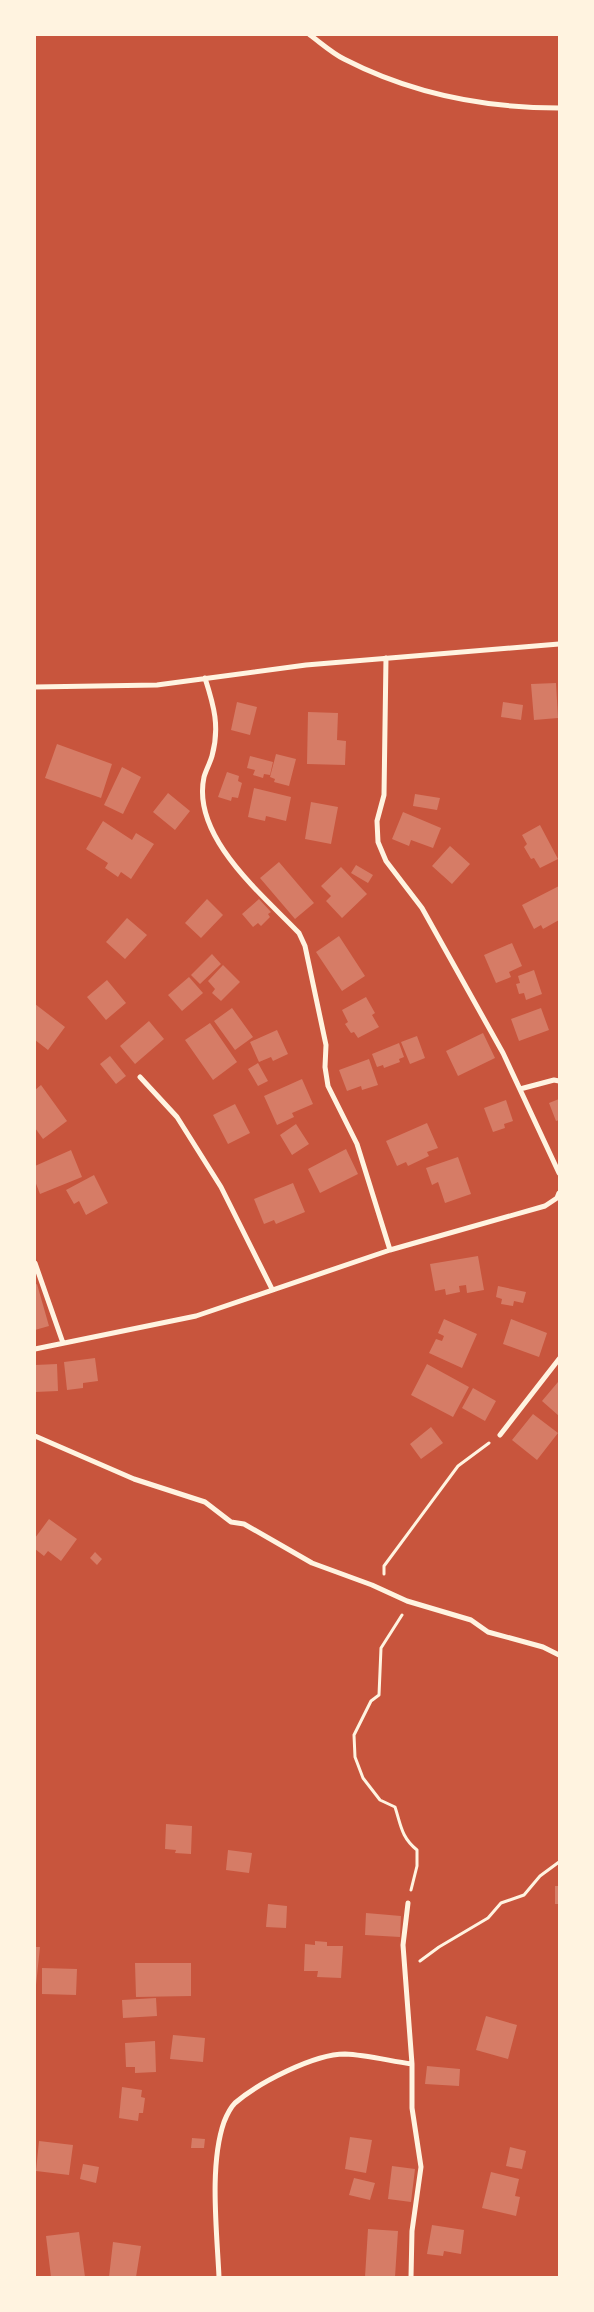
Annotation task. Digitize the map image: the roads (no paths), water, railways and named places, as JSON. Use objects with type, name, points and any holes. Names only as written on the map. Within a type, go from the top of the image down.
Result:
[{"type":"street","points":[[310,35],[342,59],[413,88],[447,97],[534,108],[559,108]]},
{"type":"street","points":[[35,687],[157,684],[306,665],[559,644]]},
{"type":"street","points":[[386,658],[384,795],[378,821],[378,842],[386,861],[422,908],[503,1053],[559,1173]]},
{"type":"street","points":[[205,678],[216,709],[217,732],[204,778],[203,799],[212,828],[231,862],[299,933],[305,946],[326,1045],[325,1067],[328,1086],[357,1144],[390,1250]]},
{"type":"street","points":[[140,1077],[178,1117],[221,1187],[272,1289]]},
{"type":"street","points":[[520,1089],[554,1080],[559,1081]]},
{"type":"street","points":[[35,1349],[196,1316],[390,1250],[545,1206],[558,1198]]},
{"type":"street","points":[[35,1263],[63,1342]]},
{"type":"street","points":[[500,1435],[559,1359]]},
{"type":"street","points":[[35,1436],[134,1479],[205,1502],[231,1522],[244,1524],[312,1563],[372,1584],[407,1601],[471,1620],[488,1632],[542,1646],[559,1655]]},
{"type":"street","points":[[408,1903],[404,1944],[412,2064],[412,2108],[421,2167],[412,2231],[411,2277]]},
{"type":"street","points":[[219,2277],[216,2212],[218,2154],[224,2122],[234,2104],[284,2072],[312,2060],[344,2054],[412,2064]]}]
